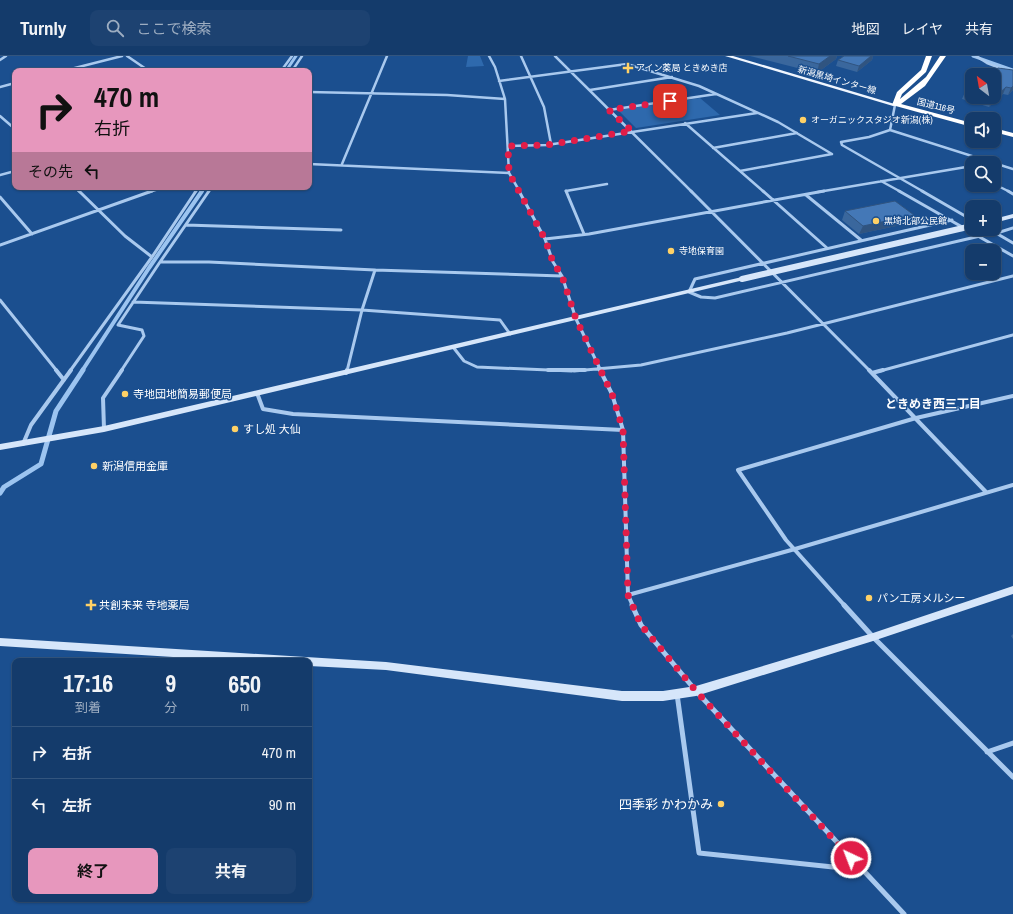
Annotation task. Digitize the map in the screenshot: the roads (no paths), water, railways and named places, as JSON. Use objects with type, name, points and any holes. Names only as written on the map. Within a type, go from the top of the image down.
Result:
[{"type":"highway","name":"国道116号","points":[[896,105],[899,94],[924,71],[929,56]]},
{"type":"highway","name":"国道116号","points":[[896,105],[910,96],[934,73],[943,56]]},
{"type":"highway","name":"国道116号","points":[[896,105],[965,123]]},
{"type":"highway","points":[[1001,132],[1013,135]]},
{"type":"main road","name":"新潟黒埼インター線","points":[[728,56],[896,105]]},
{"type":"street","points":[[0,60],[6,56]]},
{"type":"street","points":[[75,68],[122,56]]},
{"type":"street","points":[[127,56],[145,68]]},
{"type":"street","points":[[283,68],[292,56]]},
{"type":"street","points":[[294,68],[302,56]]},
{"type":"street","points":[[342,164],[388,56]]},
{"type":"street","points":[[489,56],[500,81],[505,99],[509,173],[545,239],[553,262],[562,276],[576,319],[612,394],[623,430],[628,595],[641,625],[696,691],[904,914]]},
{"type":"street","points":[[521,56],[544,107],[551,144]]},
{"type":"street","points":[[555,56],[632,131],[710,212],[824,324],[986,492]]},
{"type":"street","points":[[976,56],[986,63],[1013,74]]},
{"type":"street","points":[[500,81],[627,64],[672,77],[716,94],[797,133],[832,154],[740,171]]},
{"type":"street","points":[[590,90],[672,77]]},
{"type":"street","points":[[0,87],[12,84]]},
{"type":"street","points":[[312,92],[460,95],[505,99]]},
{"type":"street","points":[[609,110],[716,94]]},
{"type":"street","points":[[890,130],[892,114],[896,105]]},
{"type":"street","points":[[508,146],[551,144],[758,113]]},
{"type":"street","points":[[0,116],[12,127]]},
{"type":"street","points":[[0,121],[4,120]]},
{"type":"street","points":[[685,123],[827,248]]},
{"type":"street","points":[[965,216],[897,178],[842,145],[841,142],[869,137],[890,130],[969,156]]},
{"type":"street","points":[[713,148],[797,133]]},
{"type":"street","points":[[312,164],[342,164],[509,173]]},
{"type":"street","points":[[1001,166],[1013,169]]},
{"type":"street","points":[[545,239],[584,234],[965,167]]},
{"type":"street","points":[[0,175],[12,172]]},
{"type":"street","points":[[881,181],[965,227]]},
{"type":"street","points":[[584,234],[566,191],[607,184]]},
{"type":"street","points":[[1001,188],[1013,194]]},
{"type":"street","points":[[77,190],[125,236],[152,257]]},
{"type":"street","points":[[0,245],[152,190]]},
{"type":"street","points":[[23,444],[32,425],[152,257],[196,190]]},
{"type":"street","points":[[104,429],[103,398],[144,336],[142,330],[118,325],[210,190]]},
{"type":"street","points":[[806,195],[861,240]]},
{"type":"street","points":[[0,197],[32,234]]},
{"type":"street","points":[[1001,219],[1013,216]]},
{"type":"street","points":[[689,292],[695,279],[952,220]]},
{"type":"street","points":[[186,225],[342,230]]},
{"type":"street","points":[[0,447],[104,429],[965,228]]},
{"type":"street","points":[[1001,232],[1013,228]]},
{"type":"street","points":[[689,292],[701,297],[715,298],[980,236],[1013,256]]},
{"type":"street","points":[[1001,236],[1013,243]]},
{"type":"street","points":[[160,262],[209,262],[375,270],[562,276]]},
{"type":"street","points":[[346,373],[362,310],[375,270]]},
{"type":"street","points":[[453,347],[464,361],[477,367],[600,370],[641,366],[824,324],[1013,276]]},
{"type":"street","points":[[0,300],[64,380]]},
{"type":"street","points":[[133,302],[362,310],[500,320],[510,334]]},
{"type":"street","points":[[0,309],[5,307]]},
{"type":"street","points":[[872,373],[1013,335]]},
{"type":"street","points":[[257,393],[263,409],[293,414],[623,430]]},
{"type":"street","points":[[1013,396],[916,418],[738,470],[786,540],[873,637],[1013,777]]},
{"type":"street","points":[[628,595],[795,549],[1013,485]]},
{"type":"street","points":[[312,661],[386,666],[622,696],[663,696],[696,691],[873,637],[1013,590]]},
{"type":"street","points":[[0,642],[257,658]]},
{"type":"street","points":[[677,694],[699,853],[833,867],[861,868]]},
{"type":"street","points":[[987,752],[1013,743]]},
{"type":"waterway","points":[[288,68],[296,56]]},
{"type":"waterway","points":[[973,56],[1013,70]]},
{"type":"waterway","points":[[82,371],[149,268],[202,191]]},
{"type":"waterway","points":[[0,493],[4,487],[41,464],[56,411],[83,370]]},
{"type":"place","name":"アイン薬局 ときめき店","points":[[628,68]]},
{"type":"place","name":"オーガニックスタジオ新潟(株)","points":[[803,120]]},
{"type":"place","name":"黒埼北部公民館","points":[[876,221]]},
{"type":"place","name":"寺地保育園","points":[[671,251]]},
{"type":"place","name":"寺地団地簡易郵便局","points":[[125,394]]},
{"type":"place","name":"すし処 大仙","points":[[235,429]]},
{"type":"place","name":"新潟信用金庫","points":[[94,466]]},
{"type":"place","name":"パン工房メルシー","points":[[869,598]]},
{"type":"place","name":"共創未来 寺地薬局","points":[[91,605]]},
{"type":"place","name":"四季彩 かわかみ","points":[[721,804]]},
{"type":"district","name":"ときめき西三丁目","points":[[933,404]]}]
